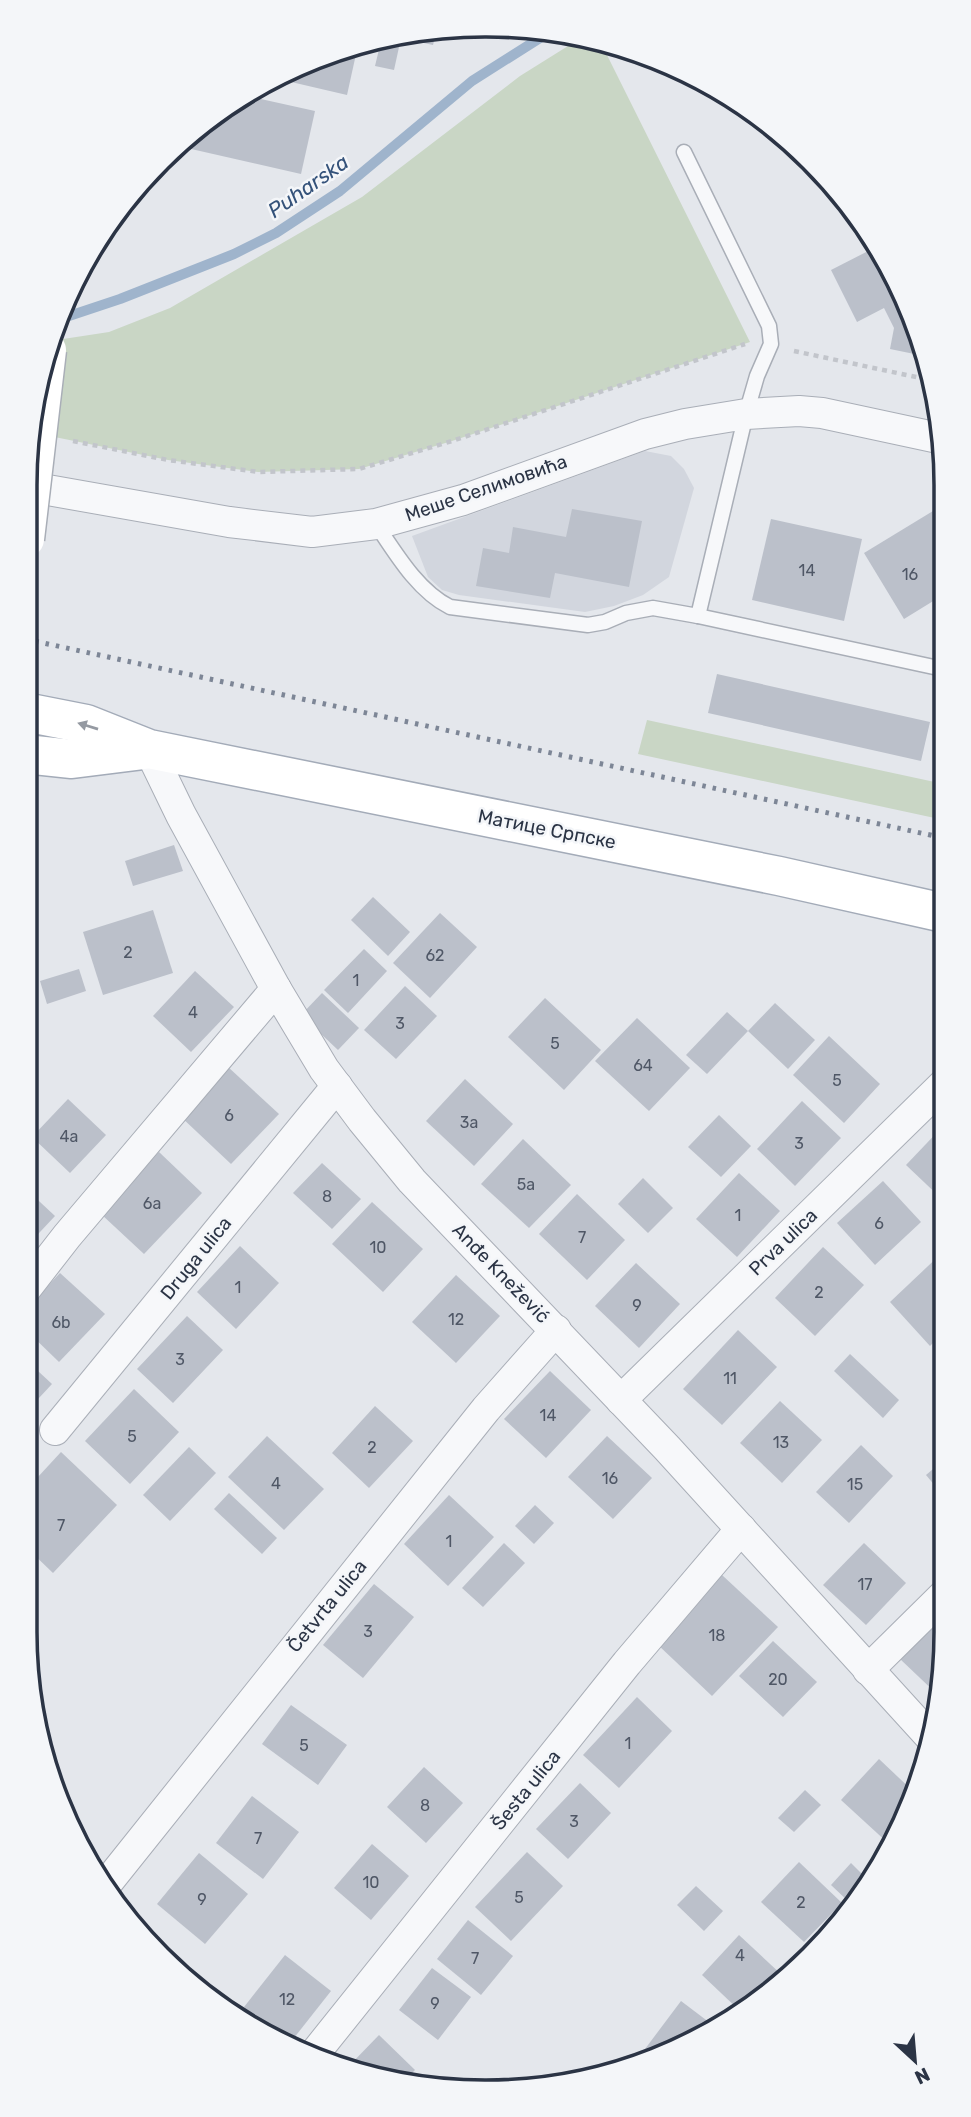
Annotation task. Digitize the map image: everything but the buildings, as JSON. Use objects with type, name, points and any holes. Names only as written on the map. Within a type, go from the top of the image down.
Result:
[{"type":"main road","points":[[37,715],[86,724],[149,749]]},
{"type":"main road","points":[[37,755],[72,759],[149,749]]},
{"type":"main road","name":"Матице Српске","points":[[149,749],[934,910]]},
{"type":"street","name":"Меше Селимовића","points":[[37,488],[229,522],[312,532],[376,524],[463,500],[645,433],[746,414],[799,411],[822,413],[931,436]]},
{"type":"street","name":"Anđe Knežević","points":[[149,749],[181,815],[276,989],[337,1086],[362,1120],[412,1181],[621,1400],[923,1730]]},
{"type":"street","points":[[37,1274],[276,989]]},
{"type":"street","name":"Druga ulica","points":[[55,1430],[337,1086]]},
{"type":"street","name":"Prva ulica","points":[[621,1400],[934,1094]]},
{"type":"street","name":"Četvrta ulica","points":[[111,1879],[485,1409],[555,1330]]},
{"type":"street","name":"Šesta ulica","points":[[319,2048],[627,1663],[740,1529]]},
{"type":"street","points":[[868,1670],[934,1605]]},
{"type":"lane","points":[[684,152],[769,326],[771,344],[757,376],[746,414],[698,615]]},
{"type":"lane","points":[[376,524],[425,589],[436,600],[450,607],[588,625],[653,608],[698,615],[934,667]]},
{"type":"path","points":[[67,440],[168,460],[258,472],[359,469],[750,342],[771,344],[921,378]]},
{"type":"shaded area","points":[[645,451],[671,456],[684,469],[694,488],[669,577],[643,595],[614,606],[585,612],[459,595],[442,590],[428,577],[412,536]]},
{"type":"green space","points":[[570,45],[606,53],[750,342],[359,469],[258,472],[168,460],[40,434],[45,398],[62,339],[109,332],[170,308],[362,197],[520,76]]},
{"type":"green space","points":[[647,720],[934,782],[934,818],[638,754]]},
{"type":"waterway","name":"Puharska","points":[[70,316],[234,254],[276,233],[340,191],[472,81],[536,40]]},
{"type":"railway","points":[[37,642],[934,836]]}]
